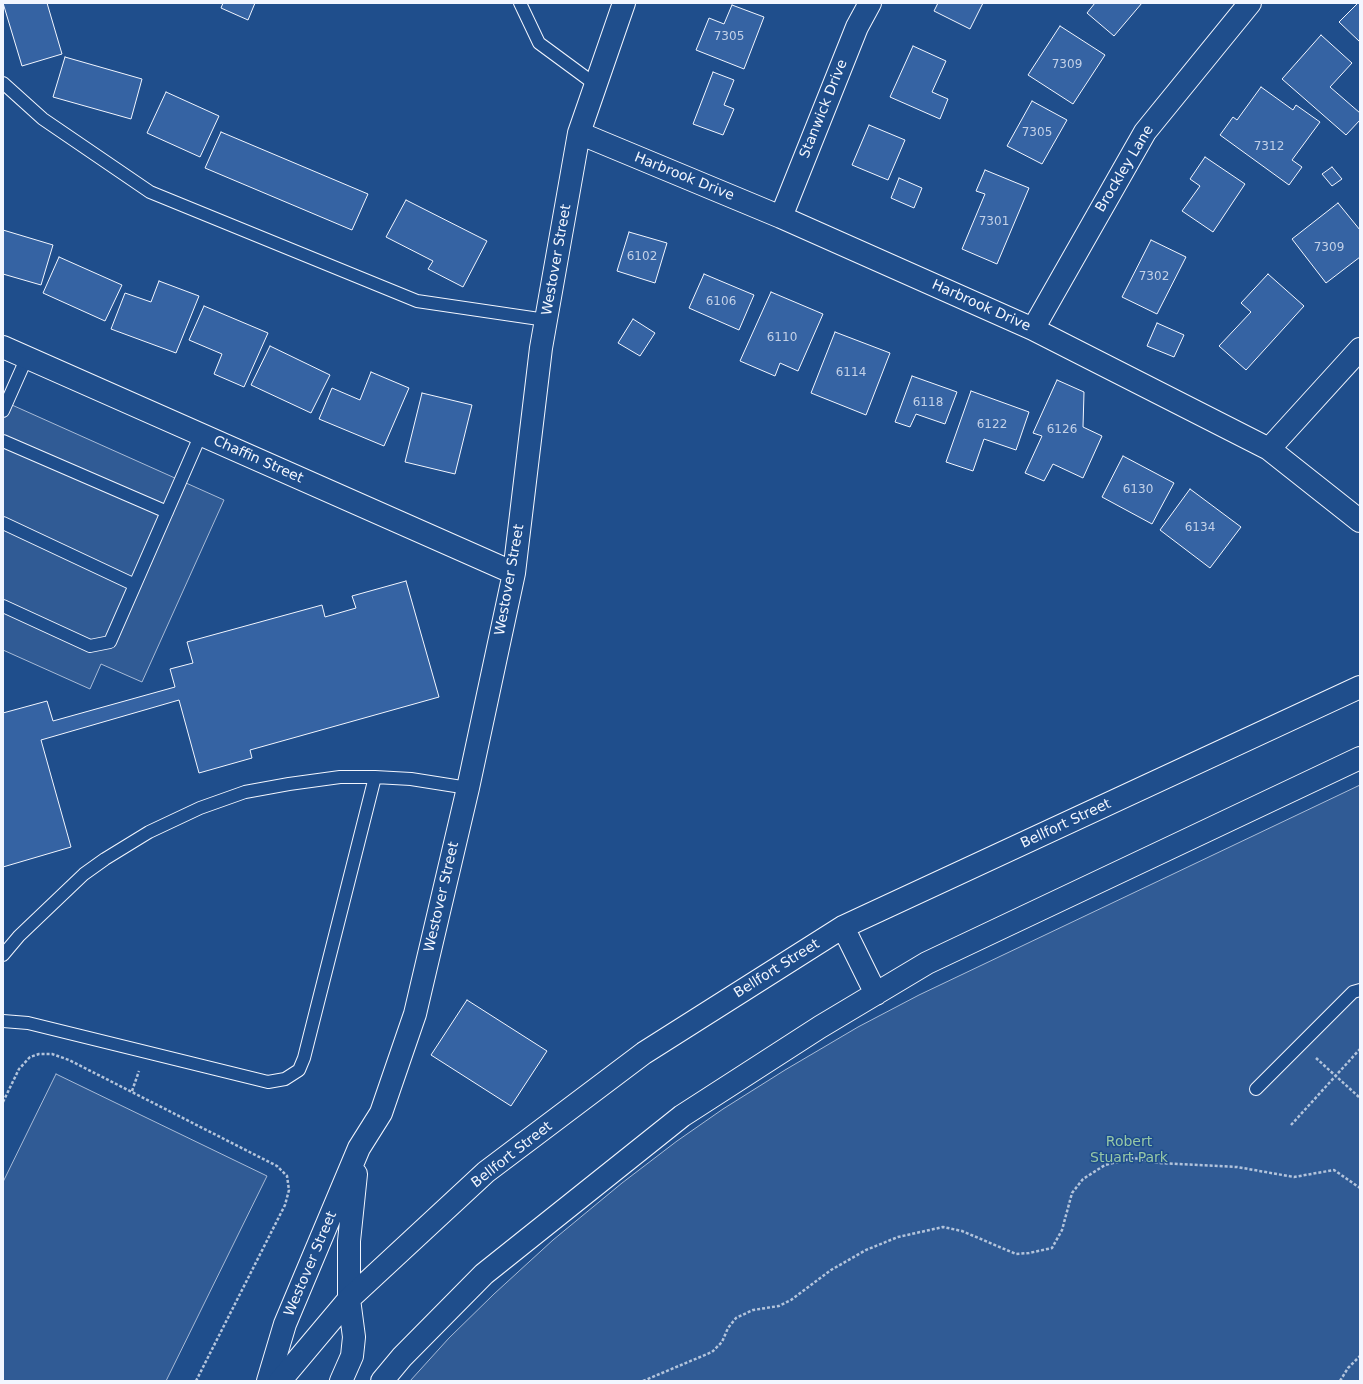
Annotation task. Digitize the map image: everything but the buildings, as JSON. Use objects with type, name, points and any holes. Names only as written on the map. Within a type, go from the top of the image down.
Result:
[{"type":"street","name":"Westover Street","points":[[268,1381],[285,1324],[359,1148],[381,1114],[415,1014],[468,788],[514,573],[541,348],[579,133],[624,3]]},
{"type":"street","name":"Stanwick Drive","points":[[781,217],[857,27],[870,3]]},
{"type":"street","name":"Brockley Lane","points":[[1033,329],[1145,132],[1250,3]]},
{"type":"street","name":"Harbrook Drive","points":[[579,133],[781,217],[1033,329],[1269,449],[1360,521]]},
{"type":"street","name":"Chaffin Street","points":[[3,347],[514,573]]},
{"type":"street","points":[[1269,449],[1360,349]]},
{"type":"street","name":"Bellfort Street","points":[[280,1381],[349,1299],[486,1172],[644,1053],[843,927],[1360,687]]},
{"type":"street","points":[[382,1381],[402,1357],[484,1274],[682,1116],[820,1027],[927,963],[1360,758]]},
{"type":"street","points":[[843,927],[876,994]]},
{"type":"street","name":"Westover Street","points":[[341,1381],[352,1356],[354,1337],[349,1299],[349,1240],[359,1148]]},
{"type":"lane","points":[[520,3],[539,43],[596,85]]},
{"type":"lane","points":[[3,83],[43,119],[150,192],[417,301],[546,320]]},
{"type":"lane","points":[[3,411],[27,357]]},
{"type":"lane","points":[[3,606],[90,646],[110,642],[201,434]]},
{"type":"lane","points":[[3,441],[167,512]]},
{"type":"lane","points":[[3,523],[135,585]]},
{"type":"lane","points":[[3,1020],[28,1023],[268,1082],[285,1079],[299,1070],[304,1058],[375,776]]},
{"type":"lane","points":[[3,955],[19,936],[84,874],[105,859],[149,832],[200,808],[245,792],[340,777],[375,776],[411,778],[468,788]]},
{"type":"lane","points":[[1256,1089],[1353,992],[1360,990]]},
{"type":"path","points":[[1301,1044],[1360,1098]]},
{"type":"path","points":[[1291,1125],[1360,1049]]},
{"type":"path","points":[[3,1102],[19,1069],[30,1057],[38,1054],[52,1054],[69,1060],[277,1166],[287,1176],[289,1190],[285,1205],[196,1381]]},
{"type":"path","points":[[643,1381],[712,1352],[722,1342],[728,1328],[736,1318],[753,1310],[779,1306],[791,1300],[831,1270],[866,1250],[898,1237],[943,1227],[962,1231],[1016,1254],[1052,1248],[1062,1230],[1072,1193],[1083,1178],[1105,1165],[1134,1158],[1159,1163],[1237,1167],[1294,1177],[1334,1170],[1360,1188]]},
{"type":"path","points":[[1340,1381],[1348,1368],[1360,1356]]},
{"type":"shaded area","points":[[3,401],[224,500],[142,682],[101,664],[90,689],[3,650]]},
{"type":"shaded area","name":"Robert Stuart Park","points":[[1360,785],[1360,1381],[410,1381],[449,1338],[553,1240],[622,1183],[677,1141],[723,1109],[785,1070],[858,1027],[919,995]]},
{"type":"shaded area","points":[[56,1074],[267,1176],[166,1381],[3,1381],[3,1182]]}]
